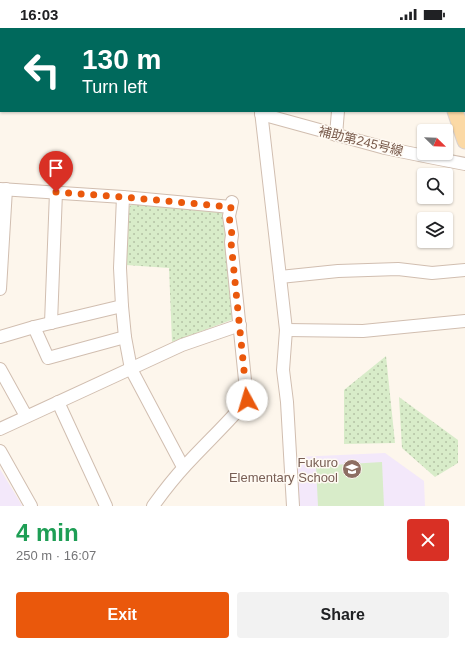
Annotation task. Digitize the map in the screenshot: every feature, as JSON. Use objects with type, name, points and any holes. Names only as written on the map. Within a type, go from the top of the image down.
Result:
[{"type":"main road","points":[[455,112],[465,141]]},
{"type":"street","points":[[336,135],[338,112]]},
{"type":"street","points":[[260,114],[286,330],[283,370],[293,506]]},
{"type":"street","name":"補助第245号線","points":[[260,114],[385,148],[465,164]]},
{"type":"street","points":[[0,289],[3,189],[232,204],[229,216],[247,400],[183,467],[153,506]]},
{"type":"street","points":[[51,323],[56,192]]},
{"type":"street","points":[[123,197],[120,268],[125,336],[132,369],[183,467]]},
{"type":"street","points":[[280,277],[338,271],[398,269],[432,273],[465,270]]},
{"type":"street","points":[[0,337],[34,327],[122,306]]},
{"type":"street","points":[[286,330],[363,332],[465,321]]},
{"type":"street","points":[[0,429],[182,345],[240,325]]},
{"type":"street","points":[[34,327],[48,358],[125,336]]},
{"type":"street","points":[[0,369],[26,416]]},
{"type":"street","points":[[58,402],[106,506]]},
{"type":"street","points":[[0,451],[31,506]]},
{"type":"shaded area","name":"Fukuro Elementary School","points":[[385,453],[424,481],[425,506],[299,506],[296,457]]},
{"type":"shaded area","points":[[0,469],[20,502],[22,506],[0,506]]},
{"type":"green space","points":[[133,203],[224,211],[234,319],[172,342],[169,268],[126,265],[129,207]]},
{"type":"green space","points":[[386,356],[395,443],[344,444],[344,390]]},
{"type":"green space","points":[[399,397],[458,440],[458,463],[435,477],[402,448]]},
{"type":"green space","points":[[382,462],[384,506],[318,506],[316,466]]},
{"type":"place","name":"Fukuro Elementary School","points":[[352,469]]},
{"type":"route","points":[[56,192],[231,207],[229,216],[232,235],[231,242],[247,400]]}]
